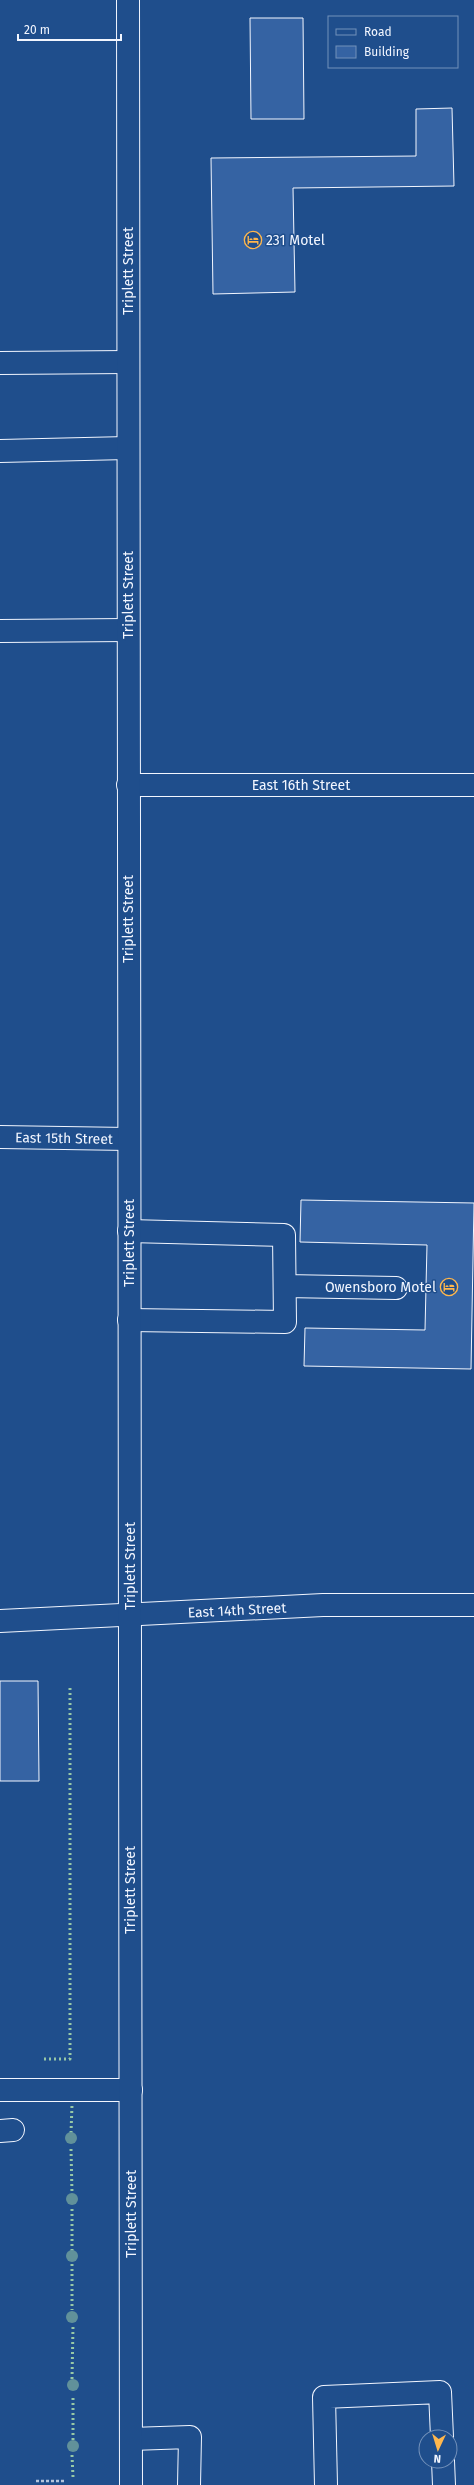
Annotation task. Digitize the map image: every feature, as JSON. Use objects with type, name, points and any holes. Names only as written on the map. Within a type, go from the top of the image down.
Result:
[{"type":"main road","name":"Triplett Street","points":[[128,0],[127,448],[131,2485]]},
{"type":"main road","points":[[0,363],[128,362]]},
{"type":"main road","points":[[0,451],[127,448]]},
{"type":"main road","points":[[0,631],[128,630]]},
{"type":"main road","name":"East 16th Street","points":[[128,784],[474,785]]},
{"type":"main road","name":"East 15th Street","points":[[0,1137],[128,1139]]},
{"type":"main road","points":[[129,1232],[284,1235],[285,1322],[129,1320]]},
{"type":"main road","points":[[284,1286],[396,1288]]},
{"type":"main road","name":"East 14th Street","points":[[0,1621],[323,1605],[474,1605]]},
{"type":"main road","points":[[0,2090],[131,2090]]},
{"type":"main road","points":[[326,2485],[324,2397],[440,2392],[442,2429]]},
{"type":"main road","points":[[131,2439],[190,2438],[189,2485]]},
{"type":"main road","points":[[443,2469],[444,2485]]},
{"type":"path","points":[[36,2481],[66,2481]]},
{"type":"building","points":[[250,18],[303,18],[304,119],[251,119]]},
{"type":"building","name":"231 Motel","points":[[452,108],[454,186],[293,188],[295,292],[213,294],[211,158],[416,156],[416,109]]},
{"type":"building","name":"Owensboro Motel","points":[[301,1200],[474,1203],[471,1369],[304,1366],[305,1328],[425,1330],[427,1245],[300,1242]]},
{"type":"building","points":[[0,1681],[38,1681],[39,1781],[0,1781]]},
{"type":"hedge","points":[[44,2059],[70,2059],[70,1688]]},
{"type":"hedge","points":[[71,2133],[72,2105]]},
{"type":"hedge","points":[[71,2149],[72,2193]]},
{"type":"hedge","points":[[72,2209],[72,2251]]},
{"type":"hedge","points":[[72,2264],[72,2310]]},
{"type":"hedge","points":[[72,2379],[73,2326]]},
{"type":"hedge","points":[[73,2397],[73,2440]]},
{"type":"hedge","points":[[72,2455],[73,2477]]},
{"type":"place","name":"231 Motel","points":[[253,240]]},
{"type":"place","name":"Owensboro Motel","points":[[449,1287]]}]
